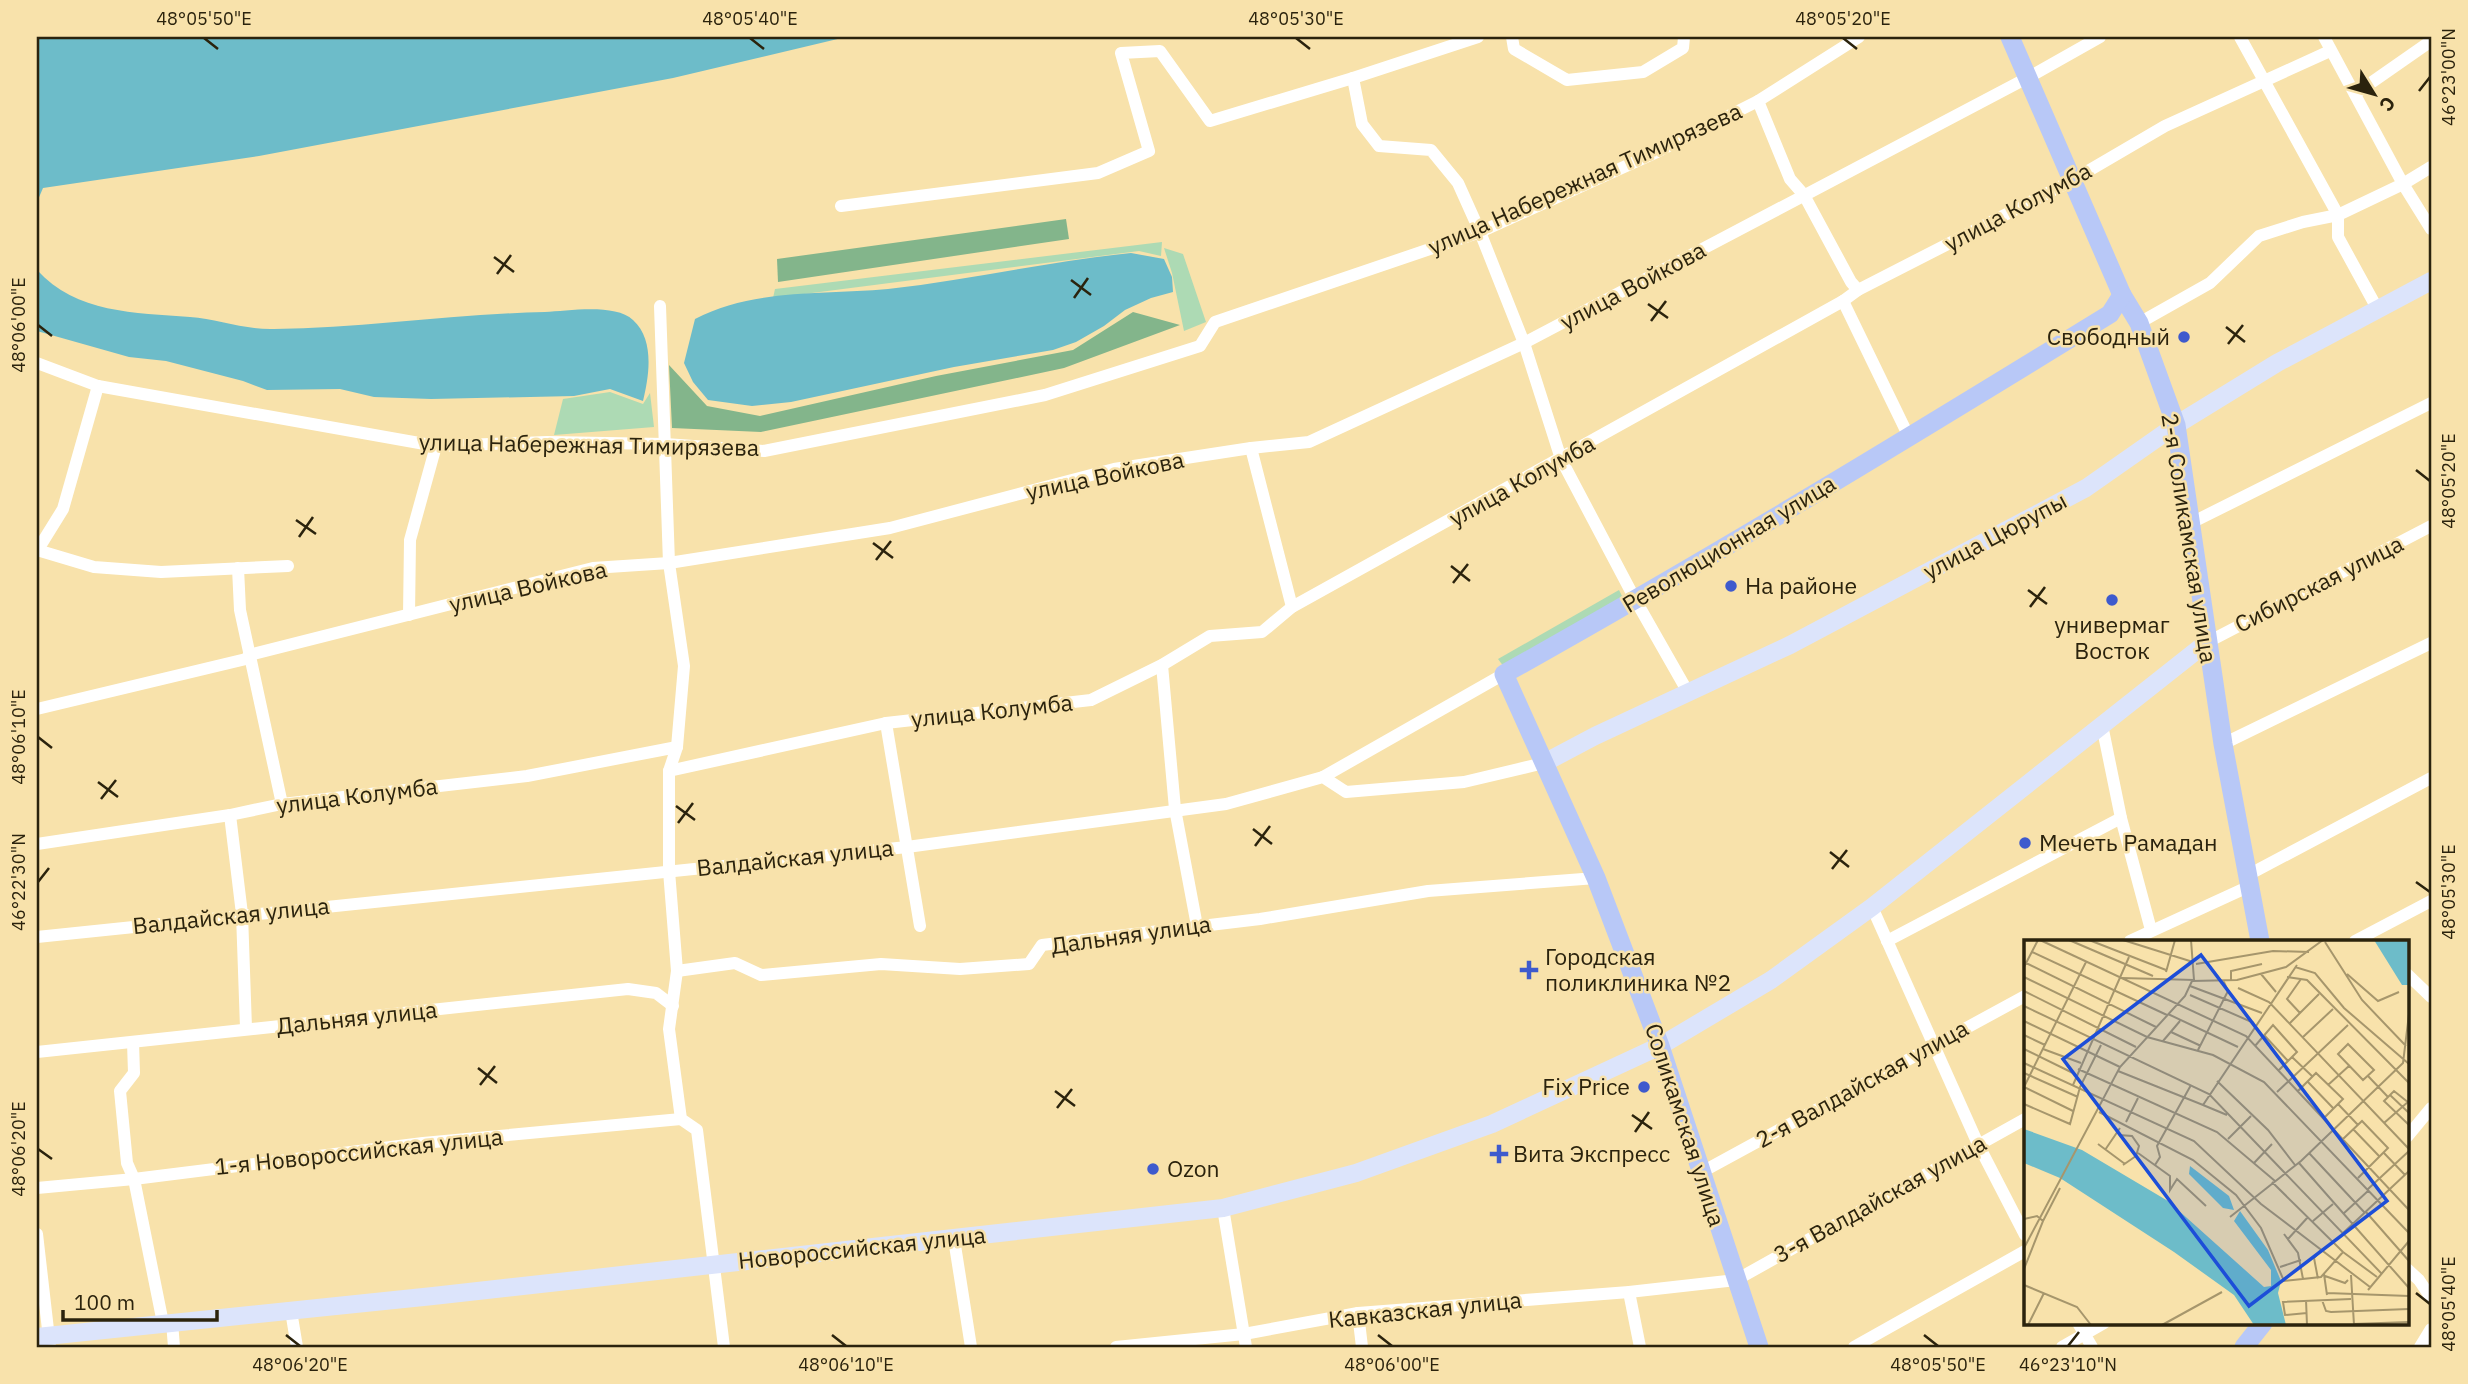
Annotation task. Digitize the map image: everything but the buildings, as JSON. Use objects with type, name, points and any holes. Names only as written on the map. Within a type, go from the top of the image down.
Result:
[{"type":"main road","name":"2-я Соликамская улица","points":[[2010,37],[2122,295],[2139,323],[2176,425],[2206,643],[2260,940]]},
{"type":"main road","name":"Революционная улица","points":[[1504,674],[1636,601],[2110,314],[2122,295]]},
{"type":"main road","name":"Соликамская улица","points":[[1504,674],[1596,878],[1660,1046],[1759,1347]]},
{"type":"main road","points":[[2244,1347],[2262,1324]]},
{"type":"street","points":[[841,206],[1098,173],[1149,151],[1121,53],[1160,51],[1210,121],[1478,37]]},
{"type":"street","points":[[1512,37],[1514,49],[1567,80],[1643,72],[1683,48],[1684,37]]},
{"type":"street","name":"улица Набережная Тимирязева","points":[[37,363],[98,386],[436,446],[547,442],[665,444],[764,451],[1045,395],[1200,346],[1215,322],[1480,232],[1657,152],[1758,102],[1859,37]]},
{"type":"street","name":"улица Войкова","points":[[37,709],[246,659],[249,655],[593,568],[669,562],[890,528],[1114,469],[1309,442],[1524,343],[2029,77],[2099,37]]},
{"type":"street","points":[[2240,37],[2338,215],[2338,237],[2378,310]]},
{"type":"street","points":[[2324,37],[2403,184],[2431,229]]},
{"type":"street","points":[[2355,94],[2431,41]]},
{"type":"street","name":"улица Колумба","points":[[669,771],[886,723],[1091,699],[1162,664],[1210,636],[1262,632],[1292,607],[1561,459],[1843,301],[1858,290],[2071,181],[2165,126],[2330,51]]},
{"type":"street","points":[[1353,78],[1362,124],[1379,146],[1431,150],[1458,183],[1524,343],[1561,459],[1689,694]]},
{"type":"street","points":[[1758,102],[1790,179],[1804,195],[1851,282],[1858,290]]},
{"type":"street","points":[[2139,323],[2210,283],[2259,236],[2303,222],[2338,215],[2403,184],[2431,167]]},
{"type":"street","name":"улица Цюрупы","points":[[1544,763],[1595,736],[1790,645],[2086,488],[2176,425],[2277,363],[2431,281]]},
{"type":"street","points":[[1843,301],[1909,437]]},
{"type":"street","points":[[660,306],[669,562],[684,666],[677,747],[669,771],[669,871],[677,971],[669,1029],[681,1119],[697,1130],[724,1347]]},
{"type":"street","points":[[98,386],[63,509],[37,550],[94,567],[161,572],[288,566]]},
{"type":"street","points":[[2190,523],[2431,403]]},
{"type":"street","points":[[409,615],[410,540],[436,446]]},
{"type":"street","points":[[1251,448],[1292,607]]},
{"type":"street","name":"Сибирская улица","points":[[2206,643],[2431,526]]},
{"type":"street","points":[[238,568],[240,610],[282,804]]},
{"type":"street","name":"Новороссийская улица","points":[[45,1340],[168,1322],[291,1311],[1223,1208],[1356,1173],[1492,1124],[1660,1046],[1771,980],[1872,907],[2206,643]]},
{"type":"street","points":[[2223,744],[2431,643]]},
{"type":"street","points":[[1162,664],[1175,809],[1197,926]]},
{"type":"street","name":"Революционная улица","points":[[1323,777],[1504,674]]},
{"type":"street","points":[[886,723],[920,926]]},
{"type":"street","points":[[2102,725],[2121,818],[2151,930]]},
{"type":"street","name":"улица Колумба","points":[[37,844],[230,815],[282,804],[527,776],[677,747]]},
{"type":"street","points":[[1323,777],[1346,792],[1464,782],[1544,763]]},
{"type":"street","name":"Валдайская улица","points":[[37,937],[907,847],[1226,804],[1323,777]]},
{"type":"street","points":[[2132,940],[2249,880],[2431,778]]},
{"type":"street","points":[[230,815],[242,914],[246,1028]]},
{"type":"street","points":[[1887,941],[2121,818]]},
{"type":"street","name":"Дальняя улица","points":[[677,971],[735,963],[761,975],[881,964],[960,969],[1029,964],[1042,945],[1260,919],[1428,891],[1596,878]]},
{"type":"street","points":[[2364,940],[2431,901]]},
{"type":"street","points":[[1872,907],[1978,1144],[2024,1232]]},
{"type":"street","points":[[2408,975],[2431,997]]},
{"type":"street","name":"Дальняя улица","points":[[37,1052],[628,989],[656,993],[673,1006]]},
{"type":"street","name":"2-я Валдайская улица","points":[[1700,1173],[2024,997]]},
{"type":"street","points":[[133,1042],[134,1073],[120,1091],[127,1163],[134,1179],[174,1347]]},
{"type":"street","points":[[2408,1136],[2431,1108]]},
{"type":"street","name":"1-я Новороссийская улица","points":[[37,1188],[134,1179],[424,1143],[681,1119]]},
{"type":"street","name":"3-я Валдайская улица","points":[[1736,1280],[2024,1120]]},
{"type":"street","points":[[1223,1208],[1245,1341]]},
{"type":"street","points":[[37,1234],[45,1340]]},
{"type":"street","points":[[954,1238],[971,1347]]},
{"type":"street","points":[[1854,1347],[2024,1252]]},
{"type":"street","points":[[2408,1270],[2419,1280],[2431,1298]]},
{"type":"street","name":"Кавказская улица","points":[[1115,1347],[1245,1341],[1359,1313],[1629,1292],[1736,1280]]},
{"type":"street","points":[[1629,1292],[1640,1347]]},
{"type":"street","points":[[291,1311],[297,1347]]},
{"type":"street","points":[[1359,1313],[1362,1347]]},
{"type":"street","points":[[2062,1347],[2082,1328],[2100,1324]]},
{"type":"street","points":[[2082,1328],[2092,1347]]},
{"type":"street","points":[[2420,1347],[2431,1329]]},
{"type":"green space","points":[[1066,219],[1069,239],[778,282],[777,259]]},
{"type":"green space","points":[[1162,242],[1161,256],[1139,251],[773,298],[775,289]]},
{"type":"green space","points":[[1164,248],[1183,254],[1206,322],[1184,331],[1172,273]]},
{"type":"green space","points":[[1133,312],[1180,325],[1064,368],[761,432],[672,428],[669,365],[707,406],[760,416],[936,376],[1073,350]]},
{"type":"green space","points":[[610,392],[643,404],[650,393],[654,427],[554,435],[563,399]]},
{"type":"green space","points":[[1619,590],[1623,598],[1504,667],[1498,659]]},
{"type":"water","points":[[37,37],[846,37],[673,78],[259,156],[43,188],[37,202]]},
{"type":"water","points":[[1131,253],[1164,259],[1172,277],[1173,292],[1151,298],[1125,310],[1076,342],[1053,350],[954,367],[791,402],[752,406],[708,400],[693,382],[684,363],[695,319],[741,302],[765,297],[888,289]]},
{"type":"water","points":[[37,270],[70,295],[107,308],[200,318],[263,329],[342,326],[477,315],[615,311],[633,320],[645,338],[648,370],[643,401],[610,389],[574,396],[431,399],[374,397],[340,389],[267,390],[166,361],[129,357],[37,331]]},
{"type":"place","name":"Свободный","points":[[2184,337]]},
{"type":"place","name":"На районе","points":[[1731,586]]},
{"type":"place","name":"универмаг Восток","points":[[2112,600]]},
{"type":"place","name":"Мечеть Рамадан","points":[[2025,843]]},
{"type":"place","name":"Городская поликлиника №2","points":[[1529,970]]},
{"type":"place","name":"Fix Price","points":[[1644,1087]]},
{"type":"place","name":"Вита Экспресс","points":[[1499,1154]]},
{"type":"place","name":"Ozon","points":[[1153,1169]]}]
